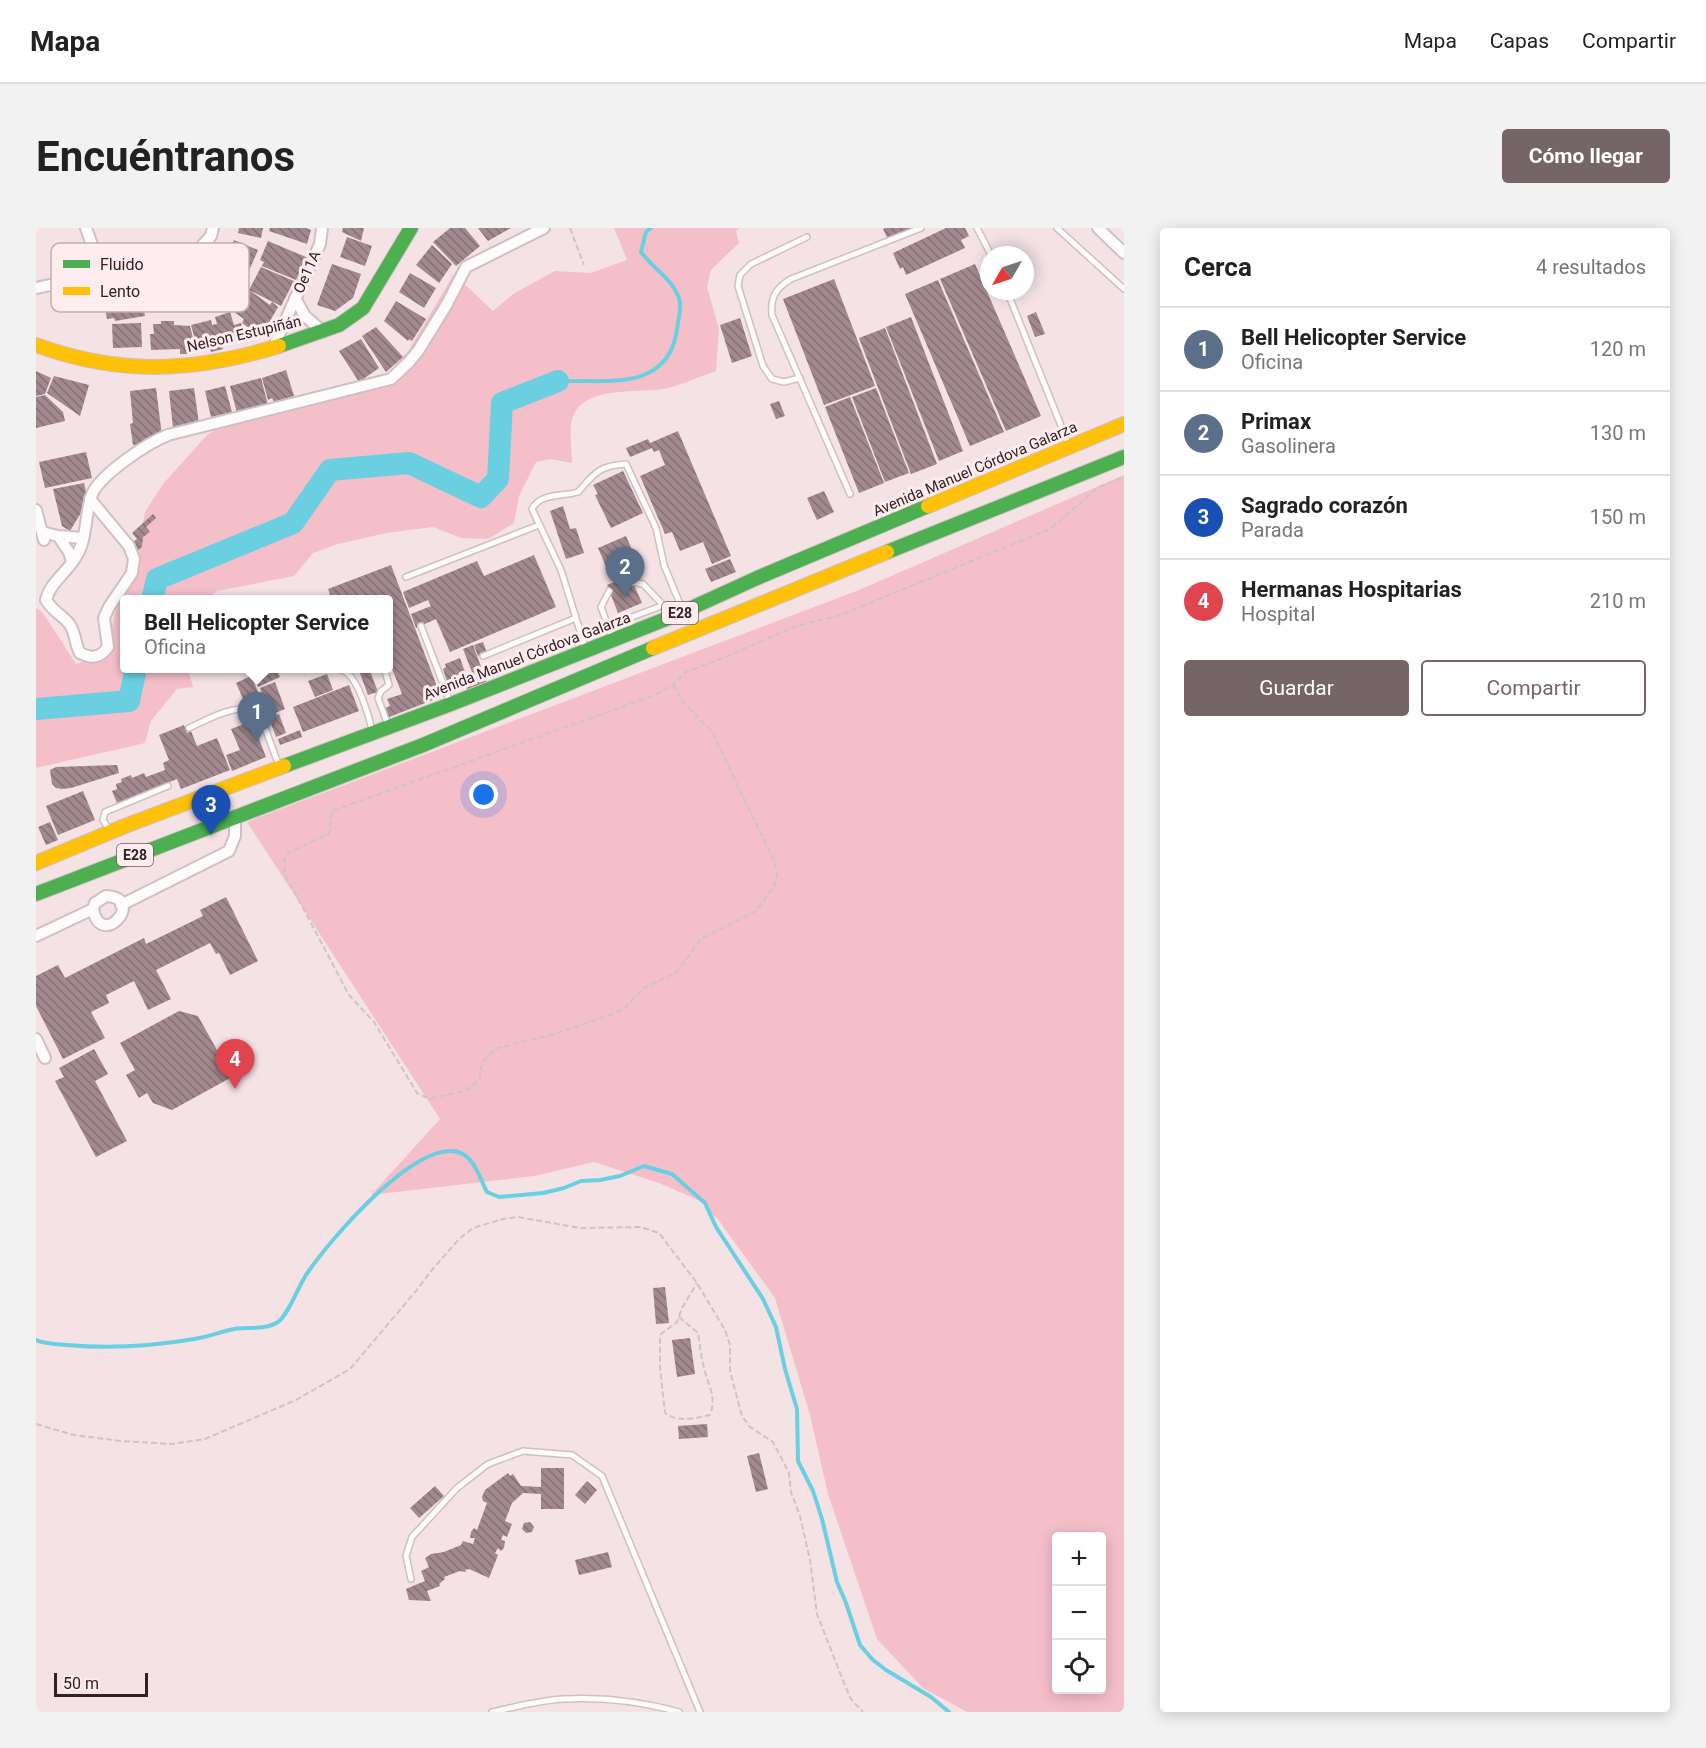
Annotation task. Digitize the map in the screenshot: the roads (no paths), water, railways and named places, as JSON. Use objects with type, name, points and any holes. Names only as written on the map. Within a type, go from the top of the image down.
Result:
[{"type":"main road","name":"Nelson Estupiñán","points":[[36,345],[53,353],[87,363],[154,368],[194,365],[273,348],[340,325],[362,310],[395,259],[411,228]]},
{"type":"main road","name":"Avenida Manuel Córdova Galarza","points":[[36,894],[232,801],[279,768],[451,704],[680,614],[758,578],[1124,424]]},
{"type":"main road","name":"Avenida Manuel Córdova Galarza","points":[[36,863],[110,832],[232,801],[423,745],[766,600],[1124,457]]},
{"type":"main road","points":[[913,513],[924,538]]},
{"type":"main road","points":[[758,578],[766,600]]},
{"type":"street","points":[[86,228],[91,243]]},
{"type":"street","points":[[205,243],[211,236],[213,228]]},
{"type":"street","name":"Oe11A","points":[[273,348],[320,244],[322,228]]},
{"type":"street","points":[[90,499],[129,546],[134,559],[132,573],[108,607],[104,618],[108,647],[96,657],[80,653],[76,647],[72,627],[50,607],[46,600],[48,590],[79,552],[90,499],[94,489],[102,480],[154,440],[391,379],[410,362],[418,351],[447,304],[466,267],[544,228]]},
{"type":"street","points":[[1098,228],[1124,254]]},
{"type":"street","points":[[36,288],[51,285]]},
{"type":"street","points":[[296,298],[305,316],[323,332]]},
{"type":"street","points":[[36,510],[43,536],[83,538]]},
{"type":"street","points":[[58,536],[69,552],[72,562]]},
{"type":"street","points":[[121,905],[229,851],[235,836],[232,801]]},
{"type":"street","points":[[105,896],[112,896],[121,905],[121,917],[110,925],[104,924],[98,921],[93,909],[95,903],[105,896]]},
{"type":"street","points":[[36,936],[93,909]]},
{"type":"street","points":[[36,1038],[45,1058]]},
{"type":"lane","points":[[850,494],[772,315],[772,300],[782,285],[791,279],[921,228]]},
{"type":"lane","points":[[977,228],[987,246]]},
{"type":"lane","points":[[1057,228],[1124,289]]},
{"type":"lane","points":[[800,378],[784,382],[772,380],[763,366],[738,286],[740,275],[751,264],[807,237]]},
{"type":"lane","points":[[1011,300],[1070,448]]},
{"type":"lane","points":[[587,651],[561,570],[532,510],[535,503],[553,496],[578,492],[591,476],[614,465],[626,464],[656,528],[664,565],[680,614]]},
{"type":"lane","points":[[406,577],[539,525]]},
{"type":"lane","points":[[632,582],[643,584],[664,605],[680,614]]},
{"type":"lane","points":[[609,591],[603,599],[602,607],[613,640]]},
{"type":"lane","points":[[608,626],[664,605]]},
{"type":"lane","points":[[483,656],[576,618]]},
{"type":"lane","points":[[421,626],[451,704]]},
{"type":"lane","points":[[347,673],[353,679],[370,718],[373,732]]},
{"type":"lane","points":[[385,673],[389,685],[378,698],[388,726]]},
{"type":"lane","points":[[189,728],[232,710],[256,712],[261,717],[279,768]]},
{"type":"lane","points":[[110,832],[103,820],[105,812],[168,786]]},
{"type":"lane","points":[[411,1579],[406,1556],[412,1537],[457,1488],[480,1470],[488,1464],[523,1451],[572,1455],[602,1476],[700,1712]]},
{"type":"lane","points":[[492,1712],[564,1699],[602,1700],[655,1706],[679,1712]]},
{"type":"waterway","points":[[558,381],[615,381],[632,378],[648,373],[662,364],[672,349],[680,302],[669,281],[641,252],[646,232],[651,228]]},
{"type":"waterway","points":[[153,595],[157,579],[293,523],[330,470],[409,463],[481,497],[498,479],[502,403],[558,381]]},
{"type":"waterway","points":[[36,709],[129,701],[135,673]]},
{"type":"waterway","points":[[36,1340],[51,1344],[99,1347],[147,1345],[199,1338],[234,1329],[273,1325],[282,1318],[319,1257],[356,1215],[401,1173],[424,1159],[445,1151],[463,1154],[467,1157],[487,1192],[499,1197],[543,1193],[581,1181],[620,1176],[644,1166],[672,1174],[705,1203],[716,1227],[763,1299],[776,1327],[797,1409],[798,1461],[813,1491],[837,1582],[860,1645],[873,1660],[886,1670],[931,1697],[949,1712]]},
{"type":"place","name":"Primax","points":[[625,597]]},
{"type":"place","name":"Bell Helicopter Service","points":[[257,742]]},
{"type":"place","name":"Sagrado corazón","points":[[211,835]]},
{"type":"place","name":"Hermanas Hospitarias","points":[[235,1089]]}]
